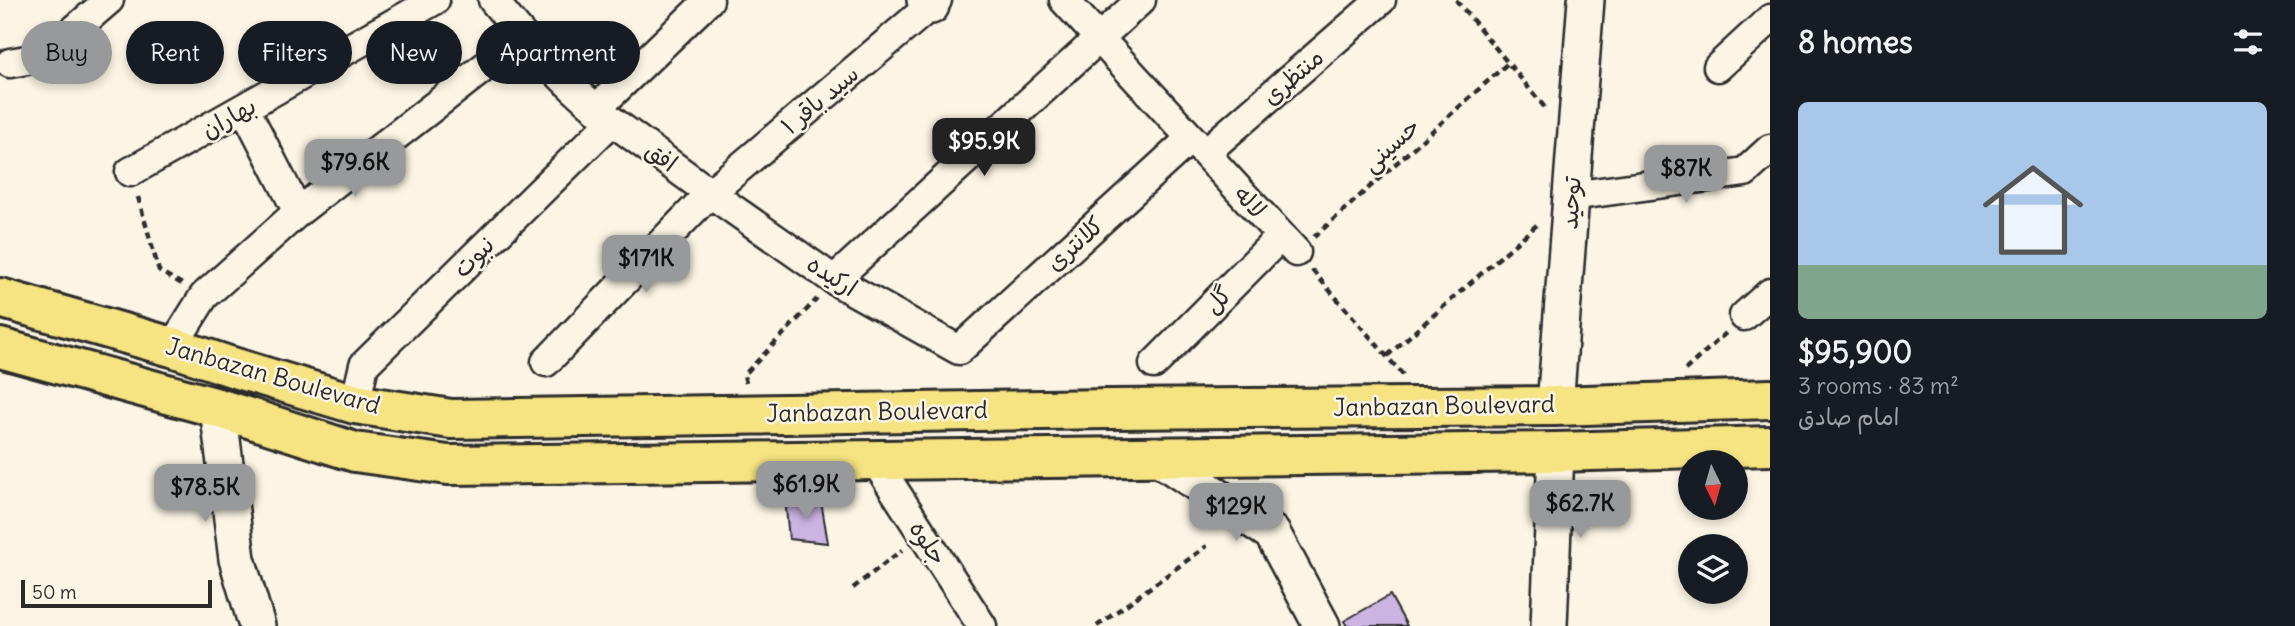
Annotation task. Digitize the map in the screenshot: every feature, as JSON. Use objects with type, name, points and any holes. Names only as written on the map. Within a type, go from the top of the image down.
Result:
[{"type":"main road","name":"Janbazan Boulevard","points":[[0,298],[172,347],[355,404],[451,419],[1555,406],[1770,399]]},
{"type":"main road","name":"Janbazan Boulevard","points":[[0,348],[218,408],[355,452],[448,465],[1556,452],[1770,446]]},
{"type":"main road","points":[[752,414],[754,463]]},
{"type":"street","points":[[10,64],[43,57],[109,0]]},
{"type":"street","name":"بهاران","points":[[130,172],[435,0]]},
{"type":"street","name":"افق","points":[[494,0],[510,21]]},
{"type":"street","name":"نبوت","points":[[355,404],[364,365],[604,115],[709,0]]},
{"type":"street","name":"لاله","points":[[1064,0],[1288,244]]},
{"type":"street","points":[[834,280],[1141,0]]},
{"type":"street","name":"منتظری","points":[[1198,146],[1381,0]]},
{"type":"street","name":"توحید","points":[[1555,406],[1586,0]]},
{"type":"street","name":"سید باقر ۱","points":[[546,362],[710,193],[931,2]]},
{"type":"street","points":[[1718,67],[1770,19]]},
{"type":"street","points":[[172,347],[204,296],[298,212],[476,74]]},
{"type":"street","name":"افق","points":[[572,84],[604,115],[710,193]]},
{"type":"street","points":[[245,109],[298,212]]},
{"type":"street","name":"کلانتری","points":[[958,350],[1198,146]]},
{"type":"street","points":[[1571,196],[1745,172],[1770,149]]},
{"type":"street","name":"ارکیده","points":[[710,193],[834,280],[958,350]]},
{"type":"street","name":"گل","points":[[1154,364],[1288,244]]},
{"type":"street","points":[[1744,316],[1770,293]]},
{"type":"street","points":[[218,408],[237,559],[257,626]]},
{"type":"street","points":[[1549,626],[1556,452]]},
{"type":"street","points":[[1155,455],[1272,533],[1322,626]]},
{"type":"street","name":"جلوه","points":[[874,459],[982,626]]},
{"type":"path","points":[[1456,0],[1575,144]]},
{"type":"path","name":"حسینی","points":[[1288,244],[1508,63]]},
{"type":"path","points":[[130,172],[159,271],[204,296]]},
{"type":"path","points":[[1387,356],[1571,196]]},
{"type":"path","points":[[1288,244],[1431,407]]},
{"type":"path","points":[[752,414],[744,375],[834,280]]},
{"type":"path","points":[[1650,402],[1744,316]]},
{"type":"path","points":[[853,588],[923,534]]},
{"type":"path","points":[[1097,626],[1207,546]]},
{"type":"building","points":[[785,498],[821,501],[828,543],[789,539]]},
{"type":"building","points":[[1390,595],[1407,626],[1347,626],[1344,621]]}]
